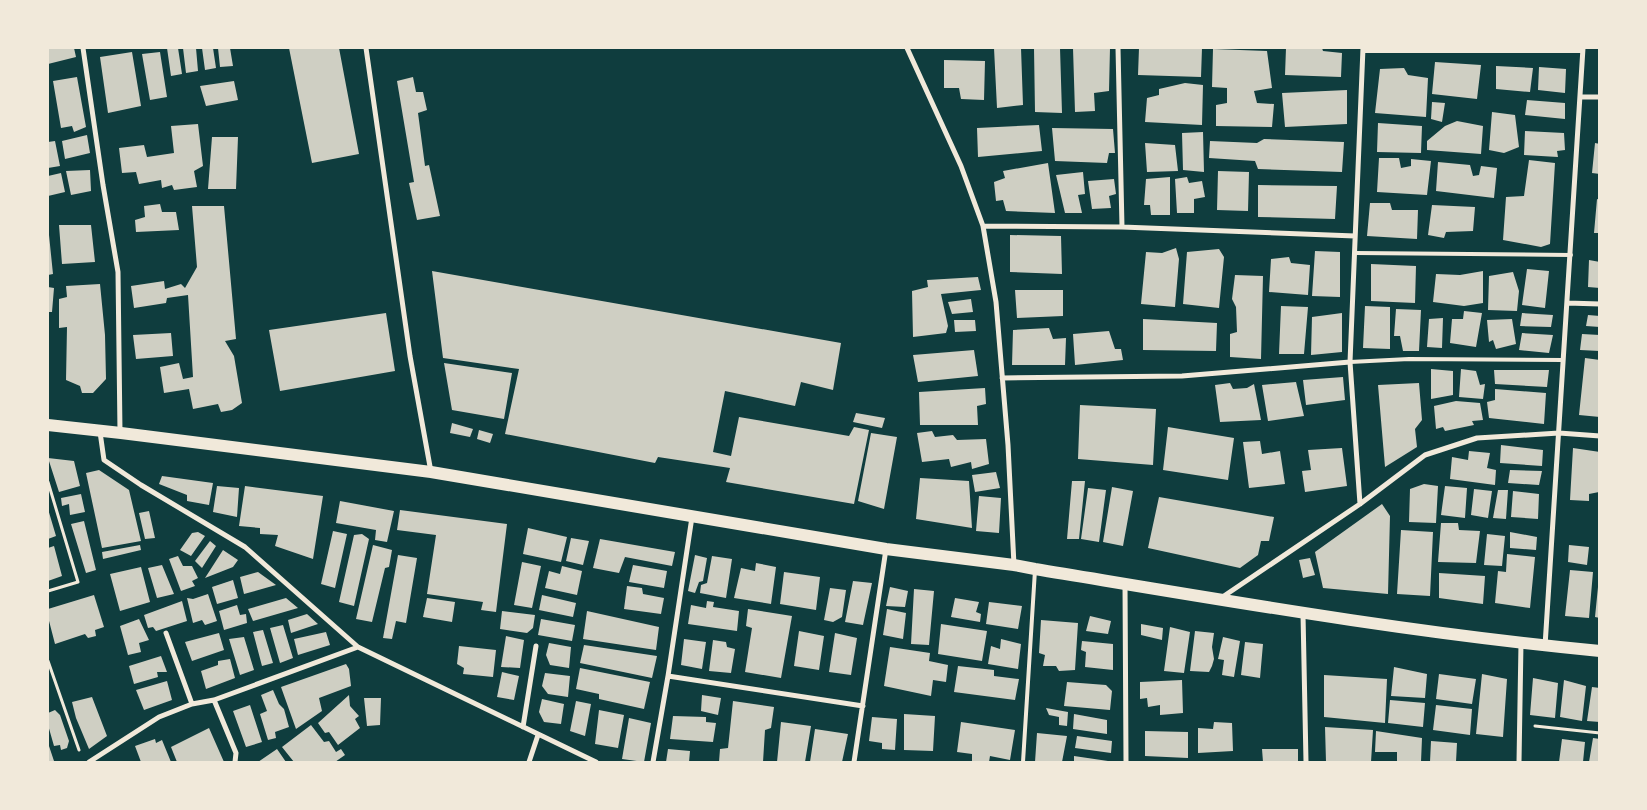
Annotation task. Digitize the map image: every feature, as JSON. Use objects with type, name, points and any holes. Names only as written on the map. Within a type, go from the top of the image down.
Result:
[{"type":"main road","points":[[48,426],[120,433],[431,472],[886,549],[1014,565],[1303,613],[1521,643],[1600,651]]},
{"type":"street","points":[[83,48],[118,272],[120,433]]},
{"type":"street","points":[[366,48],[410,356],[431,472]]},
{"type":"street","points":[[908,48],[961,166],[983,226],[996,302],[1008,445],[1014,565]]},
{"type":"street","points":[[1118,48],[1122,228]]},
{"type":"street","points":[[1360,504],[1350,362],[1363,49]]},
{"type":"street","points":[[1545,646],[1583,49]]},
{"type":"street","points":[[1581,97],[1600,97]]},
{"type":"street","points":[[983,226],[1122,228],[1355,236]]},
{"type":"street","points":[[1567,303],[1600,304]]},
{"type":"street","points":[[1002,378],[1182,376],[1350,362]]},
{"type":"street","points":[[100,432],[104,460],[141,485],[245,547],[358,647],[596,762]]},
{"type":"street","points":[[1220,598],[1360,504],[1426,455],[1477,438],[1559,433],[1600,436]]},
{"type":"street","points":[[653,762],[692,517]]},
{"type":"street","points":[[854,762],[886,549]]},
{"type":"street","points":[[1125,584],[1126,762]]},
{"type":"street","points":[[1303,613],[1306,762]]},
{"type":"street","points":[[166,633],[192,704]]},
{"type":"street","points":[[1519,762],[1521,643]]},
{"type":"street","points":[[523,727],[536,646]]},
{"type":"street","points":[[88,762],[159,717],[192,704],[214,700],[358,647]]},
{"type":"street","points":[[668,676],[863,706]]},
{"type":"street","points":[[214,700],[236,753],[235,762]]},
{"type":"street","points":[[529,762],[538,734]]},
{"type":"lane","points":[[1363,49],[1583,49]]},
{"type":"lane","points":[[1356,253],[1571,255]]},
{"type":"lane","points":[[1350,362],[1409,358],[1563,360]]},
{"type":"lane","points":[[1023,762],[1035,569]]},
{"type":"path","points":[[48,482],[78,582],[48,592]]},
{"type":"path","points":[[48,661],[80,753]]},
{"type":"path","points":[[1520,725],[1600,733]]},
{"type":"building","points":[[48,48],[74,48],[76,57],[48,64]]},
{"type":"building","points":[[167,48],[178,48],[182,74],[171,76]]},
{"type":"building","points":[[183,48],[196,48],[198,71],[186,73]]},
{"type":"building","points":[[202,48],[213,48],[216,68],[205,70]]},
{"type":"building","points":[[218,48],[230,48],[233,66],[220,67]]},
{"type":"building","points":[[289,48],[339,48],[359,154],[312,163]]},
{"type":"building","points":[[994,48],[1021,48],[1023,105],[997,108]]},
{"type":"building","points":[[1034,48],[1060,48],[1062,113],[1035,112]]},
{"type":"building","points":[[1073,48],[1110,48],[1109,91],[1094,93],[1095,111],[1075,112]]},
{"type":"building","points":[[1139,48],[1202,48],[1201,77],[1138,75]]},
{"type":"building","points":[[1286,48],[1322,48],[1323,51],[1342,53],[1341,77],[1285,75]]},
{"type":"building","points":[[1213,49],[1267,51],[1272,88],[1254,91],[1257,103],[1274,104],[1272,127],[1216,126],[1216,105],[1227,103],[1227,88],[1212,87]]},
{"type":"building","points":[[132,52],[141,106],[108,113],[100,57]]},
{"type":"building","points":[[160,52],[167,97],[150,100],[142,54]]},
{"type":"building","points":[[944,60],[985,61],[984,100],[961,99],[959,88],[944,88]]},
{"type":"building","points":[[1435,62],[1481,65],[1477,99],[1432,94]]},
{"type":"building","points":[[1496,66],[1533,68],[1530,92],[1496,89]]},
{"type":"building","points":[[1539,67],[1566,69],[1565,93],[1538,90]]},
{"type":"building","points":[[1404,68],[1408,75],[1428,78],[1426,117],[1375,113],[1380,69]]},
{"type":"building","points":[[77,77],[86,127],[74,132],[72,126],[61,128],[53,81]]},
{"type":"building","points":[[413,77],[416,92],[423,92],[427,110],[418,113],[425,166],[429,165],[440,216],[417,220],[409,183],[414,182],[397,81]]},
{"type":"building","points":[[234,81],[238,100],[206,106],[200,86]]},
{"type":"building","points":[[1185,83],[1203,85],[1202,125],[1145,122],[1147,98],[1159,95],[1159,89]]},
{"type":"building","points":[[1347,90],[1347,124],[1285,127],[1282,93]]},
{"type":"building","points":[[1527,100],[1565,103],[1565,119],[1525,115]]},
{"type":"building","points":[[1432,102],[1445,103],[1442,122],[1431,119]]},
{"type":"building","points":[[1492,112],[1515,115],[1519,147],[1504,153],[1489,150]]},
{"type":"building","points":[[1457,121],[1483,126],[1481,154],[1427,150],[1427,141],[1445,126]]},
{"type":"building","points":[[1378,123],[1422,126],[1421,153],[1377,152]]},
{"type":"building","points":[[198,124],[203,166],[194,171],[197,187],[174,190],[172,185],[162,188],[161,180],[139,184],[136,172],[122,173],[119,148],[144,145],[147,157],[174,153],[171,126]]},
{"type":"building","points":[[1039,125],[1042,151],[978,157],[977,128]]},
{"type":"building","points":[[1052,128],[1113,129],[1115,153],[1109,153],[1107,163],[1055,161]]},
{"type":"building","points":[[1525,131],[1564,133],[1565,150],[1557,151],[1558,157],[1524,155]]},
{"type":"building","points":[[1203,132],[1204,172],[1183,170],[1182,133]]},
{"type":"building","points":[[87,135],[90,153],[65,159],[62,141]]},
{"type":"building","points":[[212,137],[238,137],[236,189],[208,189]]},
{"type":"building","points":[[1264,139],[1344,142],[1342,172],[1258,169],[1255,161],[1209,158],[1210,141],[1257,143]]},
{"type":"building","points":[[55,141],[60,166],[48,168],[48,142]]},
{"type":"building","points":[[1145,143],[1175,145],[1178,171],[1147,172]]},
{"type":"building","points":[[1595,143],[1600,144],[1600,174],[1592,173]]},
{"type":"building","points":[[1379,158],[1399,158],[1401,168],[1411,166],[1411,159],[1431,161],[1427,195],[1377,192]]},
{"type":"building","points":[[1529,160],[1555,163],[1550,244],[1541,247],[1503,240],[1506,197],[1524,196]]},
{"type":"building","points":[[1438,162],[1470,165],[1473,176],[1479,175],[1481,166],[1497,168],[1494,198],[1436,191]]},
{"type":"building","points":[[1048,163],[1055,213],[1006,211],[1003,200],[996,201],[994,182],[1005,178],[1003,171]]},
{"type":"building","points":[[90,170],[91,191],[71,195],[66,171]]},
{"type":"building","points":[[1218,171],[1249,172],[1248,211],[1217,210]]},
{"type":"building","points":[[1083,172],[1085,194],[1078,195],[1082,213],[1065,213],[1056,175]]},
{"type":"building","points":[[61,173],[65,192],[48,196],[48,176]]},
{"type":"building","points":[[1170,177],[1170,215],[1151,215],[1150,205],[1144,205],[1146,179]]},
{"type":"building","points":[[1187,177],[1189,183],[1202,181],[1205,197],[1194,199],[1194,213],[1177,213],[1175,179]]},
{"type":"building","points":[[1114,179],[1116,194],[1109,196],[1111,208],[1092,209],[1088,181]]},
{"type":"building","points":[[1258,185],[1337,186],[1335,219],[1258,217]]},
{"type":"building","points":[[1597,199],[1600,200],[1600,233],[1594,233]]},
{"type":"building","points":[[1370,203],[1390,203],[1392,210],[1418,210],[1417,239],[1367,236]]},
{"type":"building","points":[[160,204],[162,212],[176,212],[179,230],[136,232],[135,220],[145,217],[144,206]]},
{"type":"building","points":[[1432,205],[1475,207],[1473,231],[1446,232],[1444,238],[1428,235]]},
{"type":"building","points":[[192,206],[224,206],[236,339],[225,341],[234,356],[242,403],[232,410],[221,412],[218,404],[193,409],[189,389],[164,393],[160,367],[179,363],[183,379],[193,377],[188,295],[167,298],[166,303],[134,308],[131,286],[164,281],[165,289],[181,284],[185,288],[197,267]]},
{"type":"building","points":[[59,225],[91,225],[95,262],[62,264]]},
{"type":"building","points":[[48,235],[53,274],[48,275]]},
{"type":"building","points":[[1010,235],[1061,236],[1062,274],[1010,272]]},
{"type":"building","points":[[1176,248],[1179,259],[1175,307],[1141,304],[1146,252],[1162,253]]},
{"type":"building","points":[[1219,249],[1224,257],[1219,308],[1183,304],[1187,252]]},
{"type":"building","points":[[1315,251],[1340,252],[1340,297],[1312,296]]},
{"type":"building","points":[[1289,257],[1291,263],[1310,265],[1308,295],[1269,292],[1271,259]]},
{"type":"building","points":[[1589,260],[1600,262],[1600,288],[1588,287]]},
{"type":"building","points":[[1371,264],[1416,266],[1415,303],[1371,301]]},
{"type":"building","points":[[1527,269],[1549,271],[1545,308],[1522,305]]},
{"type":"building","points":[[432,271],[841,343],[833,390],[801,382],[795,406],[725,391],[713,452],[731,456],[739,417],[849,436],[854,427],[869,430],[854,504],[726,482],[730,468],[658,457],[655,463],[505,434],[519,369],[443,358]]},
{"type":"building","points":[[1483,271],[1483,303],[1464,306],[1433,302],[1436,274],[1460,275]]},
{"type":"building","points":[[1513,272],[1519,291],[1517,311],[1488,310],[1489,276]]},
{"type":"building","points":[[1235,275],[1263,276],[1261,359],[1230,357],[1230,334],[1237,332],[1236,307],[1232,299]]},
{"type":"building","points":[[978,277],[981,290],[941,294],[948,326],[946,333],[913,337],[912,291],[928,287],[927,280]]},
{"type":"building","points":[[100,284],[105,335],[106,379],[93,393],[82,393],[80,386],[66,380],[67,327],[59,328],[59,299],[67,297],[66,286]]},
{"type":"building","points":[[48,287],[54,288],[52,312],[48,312]]},
{"type":"building","points":[[1015,290],[1063,290],[1063,316],[1017,318]]},
{"type":"building","points":[[971,299],[973,312],[952,314],[948,302]]},
{"type":"building","points":[[1281,306],[1308,307],[1304,354],[1279,354]]},
{"type":"building","points":[[1365,306],[1390,307],[1390,349],[1363,348]]},
{"type":"building","points":[[1396,309],[1421,310],[1419,351],[1403,351],[1400,336],[1394,336]]},
{"type":"building","points":[[1464,311],[1482,313],[1476,347],[1450,343],[1452,319],[1463,319]]},
{"type":"building","points":[[386,313],[395,371],[280,391],[269,330]]},
{"type":"building","points":[[1342,313],[1342,352],[1311,355],[1312,317]]},
{"type":"building","points":[[1522,313],[1553,315],[1551,327],[1520,326]]},
{"type":"building","points":[[1588,315],[1600,316],[1600,327],[1586,326]]},
{"type":"building","points":[[1443,318],[1442,348],[1427,347],[1429,319]]},
{"type":"building","points":[[1143,319],[1217,323],[1216,351],[1143,350]]},
{"type":"building","points":[[1512,319],[1516,344],[1496,349],[1493,340],[1489,342],[1487,320]]},
{"type":"building","points":[[954,320],[975,320],[976,331],[955,332]]},
{"type":"building","points":[[1049,328],[1053,339],[1066,338],[1065,365],[1012,365],[1013,330]]},
{"type":"building","points":[[1109,331],[1115,349],[1121,349],[1123,360],[1075,365],[1073,334]]},
{"type":"building","points":[[171,333],[173,356],[136,359],[133,335]]},
{"type":"building","points":[[1522,333],[1553,335],[1549,353],[1519,350]]},
{"type":"building","points":[[1582,334],[1600,335],[1600,351],[1580,350]]},
{"type":"building","points":[[974,350],[978,376],[918,382],[913,355]]},
{"type":"building","points":[[1585,358],[1600,360],[1600,417],[1579,415]]},
{"type":"building","points":[[444,363],[512,373],[504,419],[452,410]]},
{"type":"building","points":[[1431,369],[1453,371],[1453,395],[1431,399]]},
{"type":"building","points":[[1461,369],[1476,371],[1480,385],[1485,384],[1483,399],[1459,397]]},
{"type":"building","points":[[1494,370],[1549,370],[1547,387],[1495,384]]},
{"type":"building","points":[[1343,377],[1345,400],[1306,405],[1303,380]]},
{"type":"building","points":[[1296,382],[1304,416],[1268,421],[1262,385]]},
{"type":"building","points":[[1230,383],[1233,389],[1247,388],[1254,384],[1261,420],[1220,422],[1215,385]]},
{"type":"building","points":[[1419,383],[1422,420],[1415,429],[1417,447],[1385,467],[1378,385]]},
{"type":"building","points":[[985,388],[986,404],[977,406],[978,425],[920,425],[919,392]]},
{"type":"building","points":[[1495,389],[1546,393],[1544,424],[1489,418],[1487,402],[1495,400]]},
{"type":"building","points":[[1456,401],[1480,403],[1483,420],[1472,421],[1474,425],[1445,431],[1443,427],[1436,429],[1434,406]]},
{"type":"building","points":[[1080,405],[1156,409],[1153,465],[1078,459]]},
{"type":"building","points":[[856,413],[885,418],[882,428],[853,422]]},
{"type":"building","points":[[452,423],[473,429],[470,437],[450,433]]},
{"type":"building","points":[[1168,427],[1234,438],[1228,480],[1163,470]]},
{"type":"building","points":[[479,430],[493,434],[490,443],[477,439]]},
{"type":"building","points":[[932,431],[935,437],[953,435],[957,440],[986,439],[989,464],[972,469],[971,462],[951,467],[949,459],[922,462],[917,433]]},
{"type":"building","points":[[871,433],[897,437],[884,509],[858,501]]},
{"type":"building","points":[[1260,441],[1262,454],[1280,451],[1285,484],[1249,488],[1243,442]]},
{"type":"building","points":[[1501,445],[1543,450],[1542,466],[1500,463]]},
{"type":"building","points":[[1342,448],[1347,486],[1305,492],[1302,471],[1311,470],[1308,450]]},
{"type":"building","points":[[1573,448],[1600,452],[1599,492],[1589,494],[1589,501],[1570,500]]},
{"type":"building","points":[[1469,451],[1490,453],[1487,468],[1496,470],[1495,485],[1450,479],[1452,457],[1468,460]]},
{"type":"building","points":[[48,458],[74,461],[80,486],[59,492]]},
{"type":"building","points":[[99,470],[129,490],[141,541],[102,548],[86,473]]},
{"type":"building","points":[[1510,470],[1542,471],[1539,485],[1508,483]]},
{"type":"building","points":[[996,472],[1000,488],[975,492],[972,475]]},
{"type":"building","points":[[162,476],[213,483],[209,505],[187,501],[187,495],[159,484]]},
{"type":"building","points":[[920,478],[969,481],[972,528],[916,519]]},
{"type":"building","points":[[1072,481],[1085,481],[1079,539],[1067,539]]},
{"type":"building","points":[[1424,484],[1438,486],[1436,523],[1409,522],[1410,489]]},
{"type":"building","points":[[217,486],[239,488],[237,517],[213,512]]},
{"type":"building","points":[[245,486],[323,496],[313,559],[275,546],[278,535],[260,534],[260,528],[239,526]]},
{"type":"building","points":[[1445,486],[1467,488],[1465,518],[1441,515]]},
{"type":"building","points":[[1112,487],[1133,491],[1123,546],[1103,542]]},
{"type":"building","points":[[1088,488],[1106,490],[1099,542],[1081,539]]},
{"type":"building","points":[[1474,489],[1492,491],[1488,518],[1471,515]]},
{"type":"building","points":[[1498,490],[1508,490],[1506,519],[1493,518]]},
{"type":"building","points":[[1513,491],[1539,494],[1538,519],[1511,517]]},
{"type":"building","points":[[81,494],[85,512],[70,515],[69,504],[62,506],[61,498]]},
{"type":"building","points":[[979,496],[1001,498],[999,533],[976,531]]},
{"type":"building","points":[[1159,497],[1274,517],[1269,541],[1261,541],[1258,555],[1240,568],[1148,548]]},
{"type":"building","points":[[340,501],[394,511],[387,542],[375,540],[376,530],[336,523]]},
{"type":"building","points":[[1382,504],[1390,516],[1388,594],[1323,588],[1315,552]]},
{"type":"building","points":[[48,509],[56,536],[48,539]]},
{"type":"building","points":[[400,510],[507,524],[496,612],[481,610],[483,602],[427,594],[436,535],[397,530]]},
{"type":"building","points":[[149,511],[155,538],[145,539],[139,513]]},
{"type":"building","points":[[84,521],[96,570],[86,573],[71,524]]},
{"type":"building","points":[[1441,523],[1458,523],[1459,530],[1480,531],[1476,563],[1438,562]]},
{"type":"building","points":[[528,528],[567,537],[561,562],[523,554]]},
{"type":"building","points":[[1401,530],[1433,532],[1430,596],[1397,594]]},
{"type":"building","points":[[333,531],[347,534],[335,588],[321,584]]},
{"type":"building","points":[[198,532],[205,536],[191,556],[180,550],[192,533]]},
{"type":"building","points":[[1510,532],[1537,537],[1536,550],[1510,548]]},
{"type":"building","points":[[362,534],[369,539],[354,606],[339,602],[354,535]]},
{"type":"building","points":[[1487,534],[1505,536],[1502,566],[1484,565]]},
{"type":"building","points":[[571,538],[589,541],[583,565],[566,561]]},
{"type":"building","points":[[600,539],[675,552],[672,566],[625,557],[619,573],[593,568]]},
{"type":"building","points":[[210,541],[216,546],[202,568],[195,561]]},
{"type":"building","points":[[140,545],[141,550],[103,559],[102,552]]},
{"type":"building","points":[[373,545],[392,550],[389,567],[385,568],[372,622],[356,619]]},
{"type":"building","points":[[1569,545],[1589,547],[1587,565],[1568,562]]},
{"type":"building","points":[[54,546],[62,576],[48,581],[48,548]]},
{"type":"building","points":[[223,550],[238,560],[233,567],[205,578]]},
{"type":"building","points":[[1507,554],[1535,557],[1530,608],[1495,603],[1498,571],[1506,572]]},
{"type":"building","points":[[398,555],[417,558],[406,623],[396,621],[392,639],[383,638]]},
{"type":"building","points":[[695,555],[707,558],[703,581],[699,582],[695,593],[688,591]]},
{"type":"building","points":[[178,556],[183,566],[192,566],[198,578],[192,581],[195,586],[181,591],[169,559]]},
{"type":"building","points":[[712,556],[732,559],[726,598],[700,593],[701,585],[707,583]]},
{"type":"building","points":[[1310,558],[1315,575],[1303,578],[1299,560]]},
{"type":"building","points":[[522,562],[541,566],[532,608],[514,605]]},
{"type":"building","points":[[756,563],[776,567],[771,604],[734,598],[741,568],[755,571]]},
{"type":"building","points":[[162,565],[174,594],[157,598],[148,568]]},
{"type":"building","points":[[633,565],[667,571],[664,588],[629,582]]},
{"type":"building","points":[[562,566],[582,571],[577,595],[545,588],[549,571],[560,574]]},
{"type":"building","points":[[141,567],[150,602],[120,611],[110,574]]},
{"type":"building","points":[[1570,570],[1593,572],[1589,618],[1565,616]]},
{"type":"building","points":[[258,572],[276,585],[244,594],[240,577]]},
{"type":"building","points":[[784,572],[820,577],[816,610],[780,604]]},
{"type":"building","points":[[1439,573],[1485,576],[1483,604],[1439,598]]},
{"type":"building","points":[[233,580],[238,598],[217,604],[212,587]]},
{"type":"building","points":[[853,581],[872,583],[863,625],[845,622]]},
{"type":"building","points":[[627,586],[642,588],[643,594],[664,598],[661,614],[624,609]]},
{"type":"building","points":[[890,587],[908,591],[905,607],[886,606]]},
{"type":"building","points":[[1598,587],[1600,587],[1600,618],[1595,617]]},
{"type":"building","points":[[830,588],[846,590],[842,617],[833,622],[824,620]]},
{"type":"building","points":[[914,589],[934,591],[929,645],[911,644]]},
{"type":"building","points":[[208,594],[217,621],[205,625],[202,620],[193,623],[187,598],[193,599]]},
{"type":"building","points":[[94,595],[104,627],[95,630],[96,636],[88,638],[85,634],[55,644],[48,617],[48,609]]},
{"type":"building","points":[[542,595],[576,603],[573,617],[539,610]]},
{"type":"building","points":[[286,598],[298,608],[253,621],[248,609]]},
{"type":"building","points":[[427,598],[455,602],[452,622],[423,617]]},
{"type":"building","points":[[955,598],[979,602],[976,612],[981,614],[980,622],[951,617]]},
{"type":"building","points":[[182,601],[187,621],[156,631],[153,627],[148,628],[144,615]]},
{"type":"building","points":[[707,601],[714,602],[713,607],[739,611],[737,631],[688,624],[691,605],[706,608]]},
{"type":"building","points":[[989,602],[1022,606],[1018,629],[986,624]]},
{"type":"building","points":[[237,605],[240,615],[246,614],[247,623],[224,630],[219,611]]},
{"type":"building","points":[[748,609],[792,616],[781,678],[745,672],[752,628],[746,626]]},
{"type":"building","points":[[887,609],[906,613],[903,639],[883,635]]},
{"type":"building","points":[[502,611],[535,615],[533,628],[527,633],[500,629]]},
{"type":"building","points":[[587,611],[659,627],[656,650],[583,639]]},
{"type":"building","points":[[307,614],[318,624],[291,633],[288,620]]},
{"type":"building","points":[[1090,616],[1111,621],[1108,634],[1086,631]]},
{"type":"building","points":[[139,619],[149,640],[139,643],[141,652],[128,655],[120,626]]},
{"type":"building","points":[[541,619],[575,625],[572,641],[538,635]]},
{"type":"building","points":[[1041,620],[1078,623],[1075,670],[1059,671],[1056,666],[1043,666],[1045,655],[1039,653]]},
{"type":"building","points":[[941,624],[987,631],[982,661],[938,654]]},
{"type":"building","points":[[1141,624],[1163,628],[1162,640],[1141,635]]},
{"type":"building","points":[[283,625],[293,658],[280,663],[270,628]]},
{"type":"building","points":[[1170,627],[1190,632],[1184,673],[1164,671]]},
{"type":"building","points":[[263,630],[273,663],[262,666],[253,632]]},
{"type":"building","points":[[799,631],[824,636],[819,670],[794,666]]},
{"type":"building","points":[[1195,631],[1214,633],[1212,647],[1214,659],[1209,672],[1190,671]]},
{"type":"building","points":[[326,632],[330,645],[298,655],[294,639]]},
{"type":"building","points":[[219,633],[224,650],[192,661],[185,642]]},
{"type":"building","points":[[835,633],[857,638],[851,675],[829,672]]},
{"type":"building","points":[[506,636],[524,640],[520,668],[501,667]]},
{"type":"building","points":[[244,637],[254,670],[240,675],[229,639]]},
{"type":"building","points":[[1223,637],[1240,641],[1234,677],[1222,675],[1224,660],[1218,659]]},
{"type":"building","points":[[684,639],[706,642],[702,669],[681,665]]},
{"type":"building","points":[[1001,639],[1021,644],[1018,669],[988,664],[991,646],[1000,649]]},
{"type":"building","points":[[713,640],[726,642],[727,647],[735,649],[731,673],[709,671]]},
{"type":"building","points":[[1082,641],[1113,644],[1113,670],[1085,667],[1086,652],[1081,650]]},
{"type":"building","points":[[1245,642],[1263,644],[1260,678],[1241,675]]},
{"type":"building","points":[[549,643],[571,647],[569,668],[550,665],[546,655]]},
{"type":"building","points":[[584,645],[657,656],[652,678],[580,663]]},
{"type":"building","points":[[459,646],[496,650],[493,677],[463,674],[464,668],[457,664]]},
{"type":"building","points":[[890,647],[930,653],[929,661],[948,665],[946,682],[933,680],[931,696],[884,686]]},
{"type":"building","points":[[161,656],[167,672],[157,672],[158,677],[134,684],[129,666]]},
{"type":"building","points":[[230,659],[235,678],[206,689],[201,671],[218,665],[218,661]]},
{"type":"building","points":[[346,664],[349,669],[351,686],[319,698],[322,711],[296,729],[281,687]]},
{"type":"building","points":[[958,666],[994,670],[994,676],[1019,679],[1015,700],[954,692]]},
{"type":"building","points":[[1394,667],[1427,674],[1425,698],[1391,696]]},
{"type":"building","points":[[580,668],[650,682],[644,709],[599,699],[599,694],[576,689]]},
{"type":"building","points":[[502,672],[519,676],[514,700],[497,697]]},
{"type":"building","points":[[545,673],[570,676],[568,697],[548,694],[542,686]]},
{"type":"building","points":[[1439,674],[1476,679],[1472,704],[1436,699]]},
{"type":"building","points":[[1482,674],[1507,679],[1503,737],[1476,734]]},
{"type":"building","points":[[1324,675],[1387,679],[1385,723],[1324,717]]},
{"type":"building","points":[[1533,678],[1558,683],[1555,718],[1530,715]]},
{"type":"building","points":[[1182,680],[1183,713],[1160,715],[1160,705],[1148,707],[1147,698],[1140,699],[1140,682]]},
{"type":"building","points":[[1564,680],[1586,686],[1582,721],[1560,717]]},
{"type":"building","points":[[167,681],[172,700],[144,710],[136,690]]},
{"type":"building","points":[[1067,682],[1106,685],[1112,691],[1110,710],[1064,706]]},
{"type":"building","points":[[1592,687],[1600,688],[1600,722],[1587,721]]},
{"type":"building","points":[[273,690],[279,704],[284,709],[289,727],[275,732],[276,738],[268,740],[260,714],[267,711],[261,695]]},
{"type":"building","points":[[349,695],[350,706],[359,716],[355,719],[360,728],[338,745],[329,732],[325,733],[318,723]]},
{"type":"building","points":[[702,695],[721,698],[718,715],[701,711]]},
{"type":"building","points":[[92,697],[107,736],[89,749],[76,718],[72,702]]},
{"type":"building","points":[[364,698],[381,698],[380,725],[367,726]]},
{"type":"building","points":[[542,699],[564,704],[561,724],[544,722],[539,712]]},
{"type":"building","points":[[1390,700],[1425,703],[1423,727],[1388,723]]},
{"type":"building","points":[[576,701],[591,704],[585,736],[570,731]]},
{"type":"building","points":[[733,701],[774,707],[771,728],[765,730],[763,762],[719,762],[720,749],[728,748]]},
{"type":"building","points":[[250,705],[262,742],[246,747],[233,711]]},
{"type":"building","points":[[1436,705],[1472,709],[1470,735],[1433,730]]},
{"type":"building","points":[[1046,708],[1068,712],[1067,726],[1059,725],[1059,717],[1049,715]]},
{"type":"building","points":[[55,710],[60,715],[69,741],[67,748],[61,750],[60,745],[54,746],[48,725],[48,713]]},
{"type":"building","points":[[599,710],[624,715],[618,748],[595,744]]},
{"type":"building","points":[[904,714],[935,716],[933,751],[904,750]]},
{"type":"building","points":[[1074,714],[1107,720],[1107,734],[1073,729]]},
{"type":"building","points":[[673,716],[706,717],[706,722],[716,723],[713,742],[670,739]]},
{"type":"building","points":[[872,717],[897,719],[895,750],[882,749],[882,743],[869,741]]},
{"type":"building","points":[[629,718],[651,723],[644,762],[622,759]]},
{"type":"building","points":[[781,722],[811,726],[805,762],[777,762]]},
{"type":"building","points":[[961,722],[1015,730],[1010,760],[990,756],[989,762],[972,761],[972,754],[957,752]]},
{"type":"building","points":[[1214,722],[1232,723],[1233,751],[1198,753],[1198,728],[1213,729]]},
{"type":"building","points":[[311,725],[324,742],[329,741],[336,752],[341,749],[345,755],[335,762],[294,762],[282,747]]},
{"type":"building","points":[[1325,727],[1373,730],[1371,762],[1326,762]]},
{"type":"building","points":[[209,728],[224,762],[177,762],[171,747]]},
{"type":"building","points":[[815,729],[848,734],[842,762],[810,762]]},
{"type":"building","points":[[1145,731],[1188,732],[1188,758],[1145,756]]},
{"type":"building","points":[[1376,731],[1422,738],[1421,762],[1397,762],[1397,752],[1375,752]]},
{"type":"building","points":[[1037,733],[1067,736],[1062,762],[1035,762]]},
{"type":"building","points":[[1077,736],[1112,741],[1111,753],[1075,748]]},
{"type":"building","points":[[1593,738],[1600,739],[1600,762],[1589,762]]},
{"type":"building","points":[[155,739],[156,743],[162,740],[171,762],[141,762],[135,746]]},
{"type":"building","points":[[1562,739],[1585,742],[1583,762],[1559,762]]},
{"type":"building","points":[[1431,741],[1457,743],[1456,762],[1430,762]]},
{"type":"building","points":[[48,743],[54,761],[51,762],[48,762]]},
{"type":"building","points":[[277,749],[286,762],[258,762]]},
{"type":"building","points":[[668,749],[690,751],[689,762],[666,762]]},
{"type":"building","points":[[1262,749],[1298,749],[1298,762],[1263,762]]},
{"type":"building","points":[[1074,756],[1108,761],[1108,762],[1074,762]]}]
